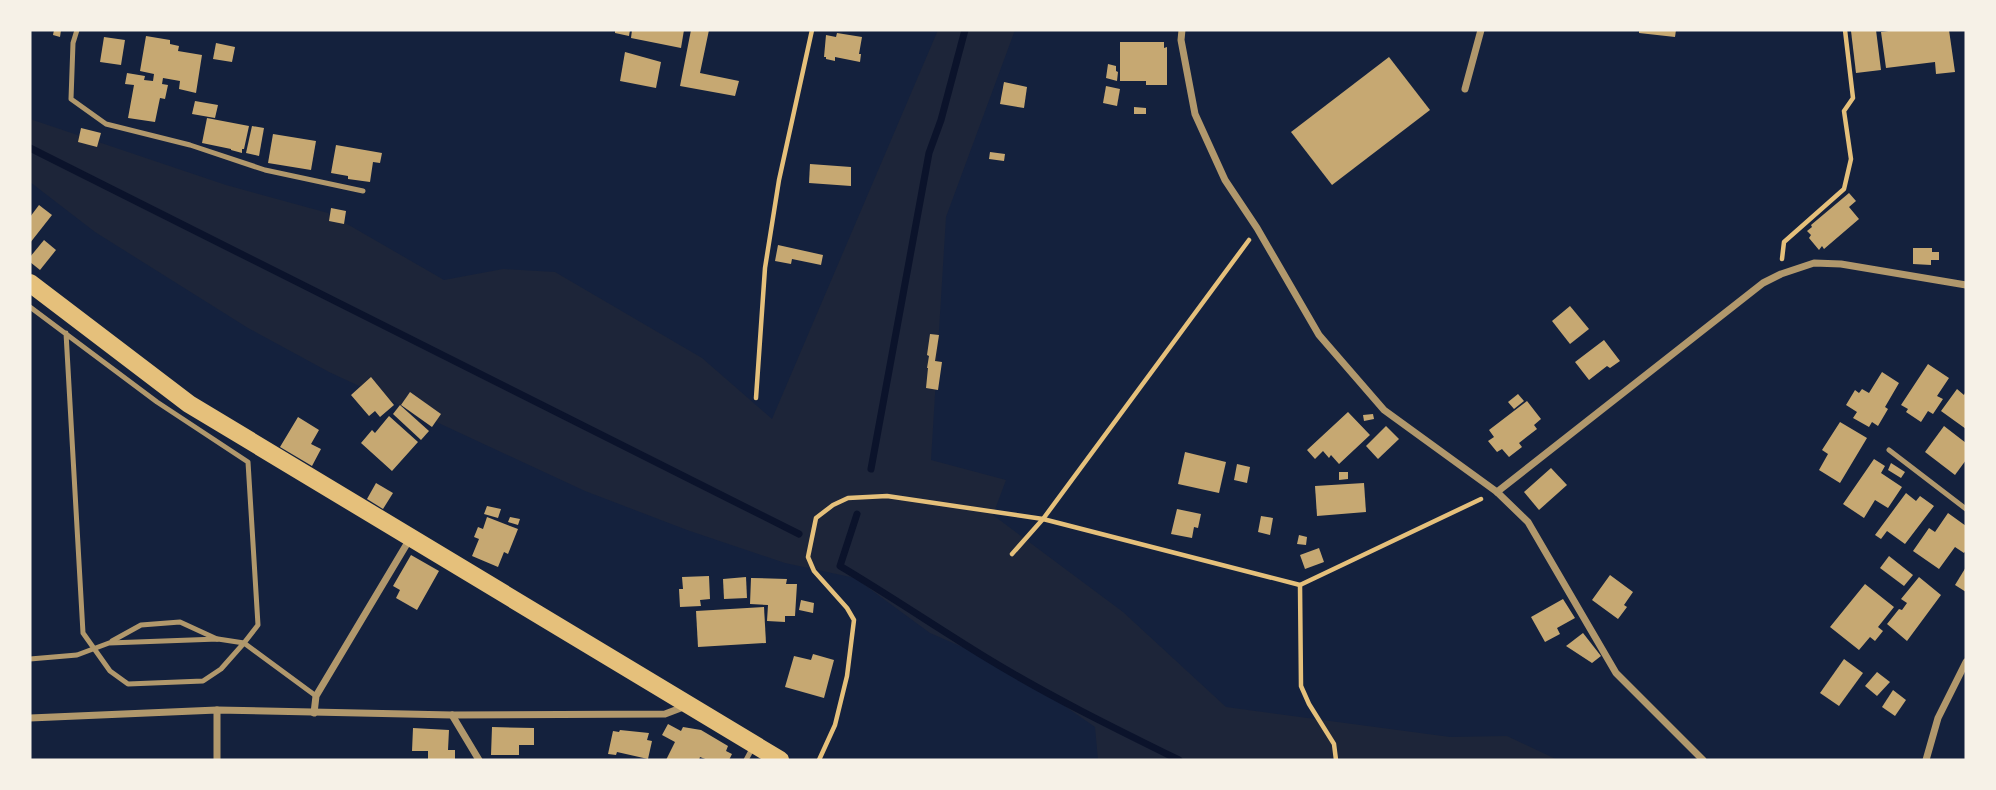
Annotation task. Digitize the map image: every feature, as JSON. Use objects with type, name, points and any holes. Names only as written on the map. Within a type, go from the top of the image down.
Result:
[{"type":"main road","points":[[30,284],[189,404],[690,705],[750,752],[780,760]]},
{"type":"street","points":[[1182,30],[1181,40],[1195,114],[1225,180],[1257,228],[1319,335],[1384,410],[1497,492],[1528,522],[1616,673],[1703,760]]},
{"type":"street","points":[[1465,89],[1481,30]]},
{"type":"street","points":[[1497,492],[1763,283],[1781,274],[1814,263],[1841,264],[1966,285]]},
{"type":"street","points":[[314,713],[316,696],[412,537]]},
{"type":"street","points":[[1926,760],[1938,718],[1966,662]]},
{"type":"street","points":[[30,718],[217,710],[452,715],[665,714],[690,705]]},
{"type":"street","points":[[217,710],[217,760]]},
{"type":"street","points":[[452,715],[479,760]]},
{"type":"lane","points":[[77,30],[73,43],[71,99],[106,124],[190,145],[265,170],[363,191]]},
{"type":"lane","points":[[30,307],[66,333],[157,402],[248,462],[258,625],[221,668],[203,681],[128,684],[110,671],[83,633],[66,333]]},
{"type":"lane","points":[[1889,450],[1966,509]]},
{"type":"lane","points":[[30,659],[77,655],[109,643],[141,625],[180,622],[218,639]]},
{"type":"lane","points":[[109,643],[218,639],[244,643],[316,696]]},
{"type":"path","points":[[756,398],[765,268],[779,180],[812,30]]},
{"type":"path","points":[[1781,274],[1784,242],[1844,189],[1851,159],[1844,111],[1853,98],[1845,30]]},
{"type":"path","points":[[1012,554],[1043,519],[1257,228]]},
{"type":"path","points":[[819,760],[835,725],[841,701],[847,676],[853,620],[847,608],[814,571],[808,557],[816,517],[848,498],[887,496],[1043,519],[1300,585],[1497,492]]},
{"type":"path","points":[[1300,585],[1301,686],[1308,704],[1334,744],[1336,760]]},
{"type":"shaded area","points":[[938,30],[1015,30],[946,217],[931,460],[1006,480],[993,515],[1123,612],[1226,707],[1450,737],[1507,736],[1558,760],[1098,760],[1095,727],[1008,667],[930,633],[855,578],[785,563],[687,530],[585,491],[329,372],[248,328],[95,232],[30,182],[30,119],[226,185],[328,213],[444,280],[503,269],[555,272],[702,358],[772,419]]},
{"type":"building","points":[[54,30],[61,30],[60,37],[53,35]]},
{"type":"building","points":[[615,30],[630,30],[629,36],[615,33]]},
{"type":"building","points":[[632,30],[684,30],[681,48],[631,38]]},
{"type":"building","points":[[691,30],[709,30],[700,73],[739,81],[735,96],[680,86]]},
{"type":"building","points":[[1639,30],[1676,30],[1675,37],[1639,33]]},
{"type":"building","points":[[1876,30],[1881,70],[1856,73],[1851,31]]},
{"type":"building","points":[[1949,30],[1955,72],[1936,74],[1935,62],[1886,68],[1881,32]]},
{"type":"building","points":[[837,33],[862,37],[860,62],[835,57],[835,61],[824,57],[826,35],[836,37]]},
{"type":"building","points":[[146,36],[170,40],[170,44],[179,46],[178,51],[202,55],[196,93],[179,89],[180,81],[163,78],[162,84],[168,85],[165,99],[160,98],[155,122],[128,118],[134,85],[125,84],[127,73],[145,76],[144,80],[153,81],[154,74],[140,71]]},
{"type":"building","points":[[104,37],[125,40],[121,65],[100,62]]},
{"type":"building","points":[[1120,42],[1164,42],[1164,48],[1167,47],[1167,85],[1146,85],[1146,81],[1120,81]]},
{"type":"building","points":[[216,43],[235,47],[232,62],[213,59]]},
{"type":"building","points":[[625,52],[661,62],[656,88],[620,81]]},
{"type":"building","points":[[1389,57],[1430,110],[1332,185],[1291,132]]},
{"type":"building","points":[[1108,64],[1116,66],[1117,81],[1106,78]]},
{"type":"building","points":[[1004,82],[1027,87],[1024,108],[1000,104]]},
{"type":"building","points":[[1106,86],[1120,89],[1117,106],[1103,103]]},
{"type":"building","points":[[195,101],[218,105],[215,118],[192,114]]},
{"type":"building","points":[[1134,107],[1146,108],[1146,114],[1134,114]]},
{"type":"building","points":[[207,118],[249,126],[242,153],[202,143]]},
{"type":"building","points":[[252,126],[264,128],[259,156],[246,153]]},
{"type":"building","points":[[81,128],[101,133],[97,147],[78,142]]},
{"type":"building","points":[[273,134],[316,141],[311,170],[268,163]]},
{"type":"building","points":[[336,145],[382,153],[380,163],[373,162],[370,182],[331,173]]},
{"type":"building","points":[[990,152],[1005,154],[1004,161],[989,159]]},
{"type":"building","points":[[810,164],[851,167],[851,186],[809,183]]},
{"type":"building","points":[[1849,193],[1856,201],[1849,207],[1859,219],[1824,249],[1822,246],[1819,250],[1807,231]]},
{"type":"building","points":[[39,205],[52,215],[30,243],[30,217]]},
{"type":"building","points":[[331,208],[346,211],[344,224],[329,221]]},
{"type":"building","points":[[44,240],[56,250],[40,270],[30,262],[30,257]]},
{"type":"building","points":[[778,245],[823,255],[821,265],[792,259],[791,264],[775,261]]},
{"type":"building","points":[[1913,248],[1932,248],[1932,252],[1939,252],[1939,260],[1931,260],[1931,265],[1913,264]]},
{"type":"building","points":[[1570,306],[1589,329],[1570,344],[1552,321]]},
{"type":"building","points":[[930,334],[939,335],[935,361],[942,362],[938,390],[926,388]]},
{"type":"building","points":[[1604,340],[1620,361],[1610,368],[1607,366],[1589,380],[1575,362]]},
{"type":"building","points":[[1928,364],[1949,378],[1937,396],[1943,399],[1933,414],[1928,411],[1921,422],[1901,405]]},
{"type":"building","points":[[1882,372],[1899,383],[1878,426],[1872,422],[1869,427],[1853,418],[1857,412],[1846,405],[1855,390],[1859,393],[1862,389],[1869,393]]},
{"type":"building","points":[[371,377],[394,405],[380,417],[375,411],[369,416],[351,395]]},
{"type":"building","points":[[1957,389],[1964,395],[1966,391],[1966,429],[1941,411]]},
{"type":"building","points":[[410,392],[441,414],[432,427],[401,405]]},
{"type":"building","points":[[1518,394],[1524,401],[1514,409],[1508,402]]},
{"type":"building","points":[[1527,401],[1541,419],[1534,425],[1537,429],[1519,443],[1522,447],[1509,457],[1502,449],[1497,452],[1488,441],[1494,437],[1489,430]]},
{"type":"building","points":[[400,405],[429,431],[421,440],[393,414]]},
{"type":"building","points":[[1348,412],[1370,435],[1339,464],[1323,451],[1315,459],[1307,450]]},
{"type":"building","points":[[1373,414],[1374,419],[1364,421],[1363,415]]},
{"type":"building","points":[[389,416],[418,442],[392,471],[361,443],[372,430],[375,433]]},
{"type":"building","points":[[298,417],[319,430],[311,444],[321,449],[312,466],[280,447]]},
{"type":"building","points":[[1840,422],[1867,438],[1840,483],[1819,470],[1828,454],[1822,450]]},
{"type":"building","points":[[1386,426],[1399,439],[1378,459],[1366,446]]},
{"type":"building","points":[[1944,426],[1966,443],[1966,460],[1955,475],[1925,452]]},
{"type":"building","points":[[1185,452],[1226,462],[1219,493],[1178,484]]},
{"type":"building","points":[[1874,459],[1885,466],[1881,473],[1902,487],[1888,508],[1875,500],[1864,518],[1843,504]]},
{"type":"building","points":[[1891,463],[1905,472],[1901,478],[1888,470]]},
{"type":"building","points":[[1237,464],[1250,467],[1247,483],[1234,480]]},
{"type":"building","points":[[1551,468],[1567,485],[1539,510],[1524,492]]},
{"type":"building","points":[[1339,472],[1348,472],[1348,479],[1339,480]]},
{"type":"building","points":[[376,483],[393,493],[383,509],[367,499]]},
{"type":"building","points":[[1364,483],[1366,512],[1317,516],[1315,486]]},
{"type":"building","points":[[1906,493],[1916,501],[1920,496],[1934,506],[1905,544],[1887,531],[1881,539],[1875,535]]},
{"type":"building","points":[[487,506],[501,509],[498,518],[484,514]]},
{"type":"building","points":[[1177,509],[1201,514],[1198,528],[1194,527],[1192,538],[1171,534]]},
{"type":"building","points":[[1948,513],[1966,526],[1966,550],[1964,553],[1955,547],[1939,569],[1913,551],[1929,528],[1935,532]]},
{"type":"building","points":[[1261,516],[1273,518],[1270,535],[1258,532]]},
{"type":"building","points":[[487,517],[518,529],[508,554],[504,552],[498,567],[472,556],[479,539],[474,537],[478,527],[483,529]]},
{"type":"building","points":[[510,517],[520,519],[518,525],[508,522]]},
{"type":"building","points":[[1299,535],[1307,537],[1306,545],[1297,544]]},
{"type":"building","points":[[1319,548],[1324,562],[1305,569],[1300,555]]},
{"type":"building","points":[[411,555],[439,571],[417,610],[396,598],[400,590],[393,586]]},
{"type":"building","points":[[1889,556],[1913,575],[1904,586],[1880,568]]},
{"type":"building","points":[[1966,567],[1966,592],[1955,585]]},
{"type":"building","points":[[1610,575],[1633,592],[1618,619],[1592,600]]},
{"type":"building","points":[[709,576],[710,599],[700,600],[701,606],[680,607],[679,589],[683,589],[682,577]]},
{"type":"building","points":[[746,577],[747,598],[724,599],[723,579]]},
{"type":"building","points":[[1919,577],[1941,595],[1907,641],[1887,624],[1907,603],[1901,599]]},
{"type":"building","points":[[751,578],[787,579],[786,584],[797,584],[795,616],[785,616],[785,622],[767,621],[768,605],[750,604]]},
{"type":"building","points":[[1865,584],[1894,607],[1878,627],[1883,631],[1875,641],[1870,637],[1859,650],[1830,627]]},
{"type":"building","points":[[1563,599],[1575,618],[1557,628],[1560,634],[1545,642],[1531,617]]},
{"type":"building","points":[[801,600],[814,603],[813,613],[799,610]]},
{"type":"building","points":[[764,607],[766,643],[698,647],[696,611]]},
{"type":"building","points":[[1583,633],[1601,656],[1592,663],[1566,646]]},
{"type":"building","points":[[813,654],[834,660],[824,698],[785,687],[794,656],[811,660]]},
{"type":"building","points":[[1844,659],[1863,673],[1839,706],[1820,693]]},
{"type":"building","points":[[1877,672],[1890,682],[1877,696],[1865,686]]},
{"type":"building","points":[[1893,690],[1906,700],[1895,716],[1882,707]]},
{"type":"building","points":[[668,724],[681,731],[683,727],[701,730],[728,746],[726,751],[732,754],[729,760],[708,760],[700,757],[699,760],[666,760],[675,742],[662,735]]},
{"type":"building","points":[[492,727],[534,728],[534,745],[519,745],[519,755],[491,755]]},
{"type":"building","points":[[413,728],[449,730],[448,750],[455,750],[455,760],[428,760],[428,751],[412,751]]},
{"type":"building","points":[[613,731],[649,733],[647,740],[652,741],[648,759],[617,752],[616,755],[608,754]]},
{"type":"waterway","points":[[871,469],[929,153],[941,120],[965,30]]},
{"type":"waterway","points":[[30,148],[799,534]]},
{"type":"waterway","points":[[857,514],[840,566],[1008,671],[1179,760]]}]
